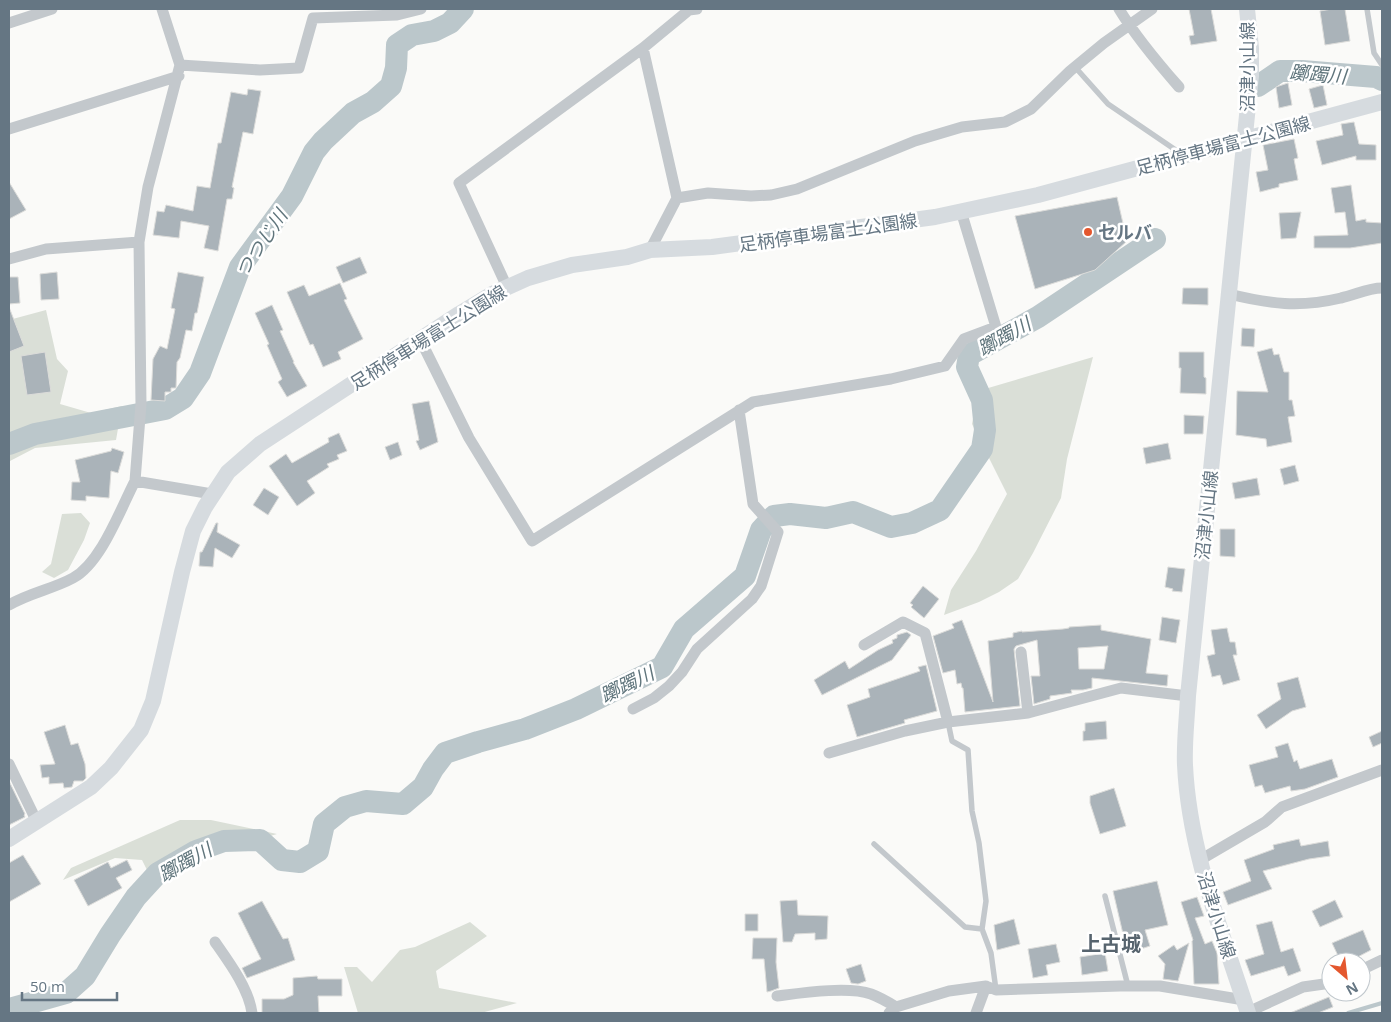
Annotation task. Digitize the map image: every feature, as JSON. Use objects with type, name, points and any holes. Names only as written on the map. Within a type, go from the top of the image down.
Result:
[{"type":"main road","name":"沼津小山線","points":[[1246,1008],[1200,860],[1189,810],[1185,764],[1188,696],[1251,76],[1247,9]]},
{"type":"main road","name":"足柄停車場富士公園線","points":[[9,839],[91,787],[112,768],[141,730],[153,701],[182,572],[194,531],[212,494],[228,472],[260,444],[459,314],[507,287],[528,278],[572,265],[627,257],[650,250],[712,247],[785,238],[879,226],[961,211],[1038,194],[1382,102]]},
{"type":"street","points":[[9,23],[52,9]]},
{"type":"street","points":[[9,605],[21,598],[74,578],[86,569],[97,555],[135,482],[141,404],[139,242],[156,152],[180,71],[162,9]]},
{"type":"street","points":[[9,129],[180,71],[299,68],[313,18],[397,15],[421,9]]},
{"type":"street","points":[[507,287],[459,183],[643,48],[689,10],[697,9]]},
{"type":"street","points":[[1119,9],[1128,25],[1179,87]]},
{"type":"street","points":[[677,198],[708,193],[750,196],[771,195],[797,189],[915,141],[962,127],[1005,122],[1031,110],[1104,43],[1152,9]]},
{"type":"street","points":[[643,48],[677,198],[650,250]]},
{"type":"street","points":[[420,339],[469,438],[532,541],[752,402],[891,379],[945,366],[964,338],[996,327],[961,211]]},
{"type":"street","points":[[9,259],[46,248],[139,242]]},
{"type":"street","points":[[1229,294],[1260,302],[1293,305],[1341,298],[1373,288],[1382,288]]},
{"type":"street","points":[[633,709],[654,698],[669,686],[682,672],[697,649],[752,599],[761,586],[778,532],[753,504],[740,410]]},
{"type":"street","points":[[135,482],[212,494]]},
{"type":"street","points":[[864,645],[903,622],[925,634],[948,722]]},
{"type":"street","points":[[1021,652],[1028,713]]},
{"type":"street","points":[[828,753],[905,731],[948,722],[1028,713],[1121,688],[1188,696]]},
{"type":"street","points":[[9,764],[37,822]]},
{"type":"street","points":[[1200,860],[1265,822],[1282,807],[1382,770]]},
{"type":"street","points":[[215,942],[251,1002],[252,1013]]},
{"type":"street","points":[[777,996],[807,992],[846,991],[870,994],[892,1010],[949,991],[991,988],[1160,986],[1246,1008],[1303,987],[1321,984]]},
{"type":"street","points":[[976,1013],[991,988]]},
{"type":"lane","points":[[1367,9],[1374,53],[1382,65]]},
{"type":"lane","points":[[1075,68],[1108,104],[1184,156]]},
{"type":"lane","points":[[948,722],[952,741],[968,750],[972,811],[986,901],[982,929],[991,953],[991,988]]},
{"type":"lane","points":[[874,844],[964,927],[982,929]]},
{"type":"lane","points":[[1105,896],[1128,986]]},
{"type":"shaded area","points":[[46,310],[57,359],[68,371],[60,404],[91,413],[122,406],[116,440],[35,448],[10,461],[9,320]]},
{"type":"shaded area","points":[[1093,357],[1067,459],[1061,498],[1018,579],[999,592],[979,602],[944,615],[951,590],[976,551],[1007,494],[972,424],[978,391]]},
{"type":"shaded area","points":[[81,513],[90,523],[84,540],[68,570],[54,578],[42,572],[51,564],[62,514]]},
{"type":"shaded area","points":[[180,820],[211,820],[277,834],[148,872],[142,860],[115,858],[63,880],[71,868]]},
{"type":"shaded area","points":[[470,922],[487,936],[436,971],[439,988],[517,1003],[481,1013],[358,1013],[344,967],[357,967],[372,982],[400,950],[415,947]]},
{"type":"building","points":[[1189,9],[1211,9],[1217,41],[1191,45],[1189,36],[1194,35]]},
{"type":"building","points":[[1345,9],[1350,41],[1325,45],[1320,11]]},
{"type":"building","points":[[1288,83],[1292,105],[1279,108],[1276,87]]},
{"type":"building","points":[[1323,85],[1327,105],[1314,108],[1309,89]]},
{"type":"building","points":[[248,89],[261,91],[253,134],[243,132],[232,187],[234,188],[232,199],[227,199],[218,251],[204,248],[209,226],[181,221],[179,238],[153,235],[157,211],[164,212],[166,205],[193,211],[197,186],[210,188],[218,143],[221,143],[231,92],[247,95]]},
{"type":"building","points":[[1354,122],[1359,144],[1376,145],[1376,160],[1356,160],[1356,156],[1322,165],[1316,141],[1343,135],[1341,124]]},
{"type":"building","points":[[1294,139],[1298,158],[1294,159],[1298,180],[1279,184],[1279,187],[1260,192],[1256,172],[1268,170],[1263,145]]},
{"type":"building","points":[[9,182],[26,210],[9,219]]},
{"type":"building","points":[[1351,185],[1356,221],[1366,219],[1366,222],[1382,223],[1382,243],[1350,248],[1314,248],[1314,236],[1348,235],[1345,212],[1335,213],[1331,188]]},
{"type":"building","points":[[1117,197],[1127,241],[1095,270],[1035,289],[1015,216]]},
{"type":"building","points":[[1301,212],[1296,238],[1281,239],[1279,213]]},
{"type":"building","points":[[360,257],[367,273],[343,283],[336,267]]},
{"type":"building","points":[[57,272],[59,299],[41,300],[40,274]]},
{"type":"building","points":[[178,272],[204,277],[197,313],[195,313],[192,331],[186,330],[180,358],[177,362],[176,388],[171,388],[171,392],[165,392],[165,401],[151,400],[153,359],[160,346],[167,349],[175,309],[171,308]]},
{"type":"building","points":[[9,277],[18,277],[20,303],[9,304]]},
{"type":"building","points":[[340,283],[347,299],[344,300],[363,339],[338,352],[341,359],[323,367],[313,344],[310,345],[287,292],[304,285],[309,296]]},
{"type":"building","points":[[1183,288],[1208,288],[1208,305],[1182,304]]},
{"type":"building","points":[[272,305],[283,330],[280,331],[293,362],[307,386],[287,397],[278,382],[282,379],[255,313]]},
{"type":"building","points":[[9,307],[24,346],[9,352]]},
{"type":"building","points":[[1242,328],[1255,329],[1254,347],[1241,346]]},
{"type":"building","points":[[1272,348],[1274,355],[1279,354],[1284,372],[1289,372],[1289,400],[1292,400],[1295,416],[1288,417],[1292,442],[1267,447],[1266,439],[1236,435],[1237,391],[1268,392],[1257,352]]},
{"type":"building","points":[[45,352],[51,392],[27,395],[21,356]]},
{"type":"building","points":[[1179,352],[1204,352],[1206,394],[1180,393],[1181,368],[1179,368]]},
{"type":"building","points":[[429,401],[438,442],[420,450],[416,441],[419,440],[412,404]]},
{"type":"building","points":[[1184,415],[1204,416],[1203,434],[1184,434]]},
{"type":"building","points":[[339,433],[347,451],[337,455],[339,459],[327,464],[329,467],[307,481],[315,493],[297,506],[269,466],[286,454],[292,463],[329,442],[328,438]]},
{"type":"building","points":[[398,442],[402,455],[390,460],[385,447]]},
{"type":"building","points":[[1168,443],[1171,459],[1146,464],[1143,448]]},
{"type":"building","points":[[112,448],[124,452],[118,473],[111,471],[109,498],[86,496],[86,501],[71,500],[72,482],[80,482],[75,460],[111,451]]},
{"type":"building","points":[[1295,465],[1299,481],[1284,485],[1280,469]]},
{"type":"building","points":[[1257,478],[1260,495],[1235,499],[1232,483]]},
{"type":"building","points":[[264,488],[279,497],[268,515],[253,505]]},
{"type":"building","points":[[216,523],[218,523],[217,532],[240,545],[232,558],[215,548],[213,567],[199,566],[200,552],[202,552]]},
{"type":"building","points":[[1220,529],[1235,529],[1235,557],[1220,556]]},
{"type":"building","points":[[1168,567],[1185,569],[1182,592],[1172,591],[1173,589],[1165,587]]},
{"type":"building","points":[[923,586],[939,599],[924,618],[911,607],[913,605],[910,603]]},
{"type":"building","points":[[1162,617],[1180,620],[1176,643],[1159,640]]},
{"type":"building","points":[[962,620],[993,702],[988,641],[1013,637],[1013,633],[1022,631],[1101,625],[1101,630],[1151,639],[1146,673],[1168,675],[1167,686],[1092,678],[1092,688],[1071,690],[1072,693],[1050,696],[1050,699],[1034,704],[1031,676],[1040,676],[1037,640],[1016,646],[1014,649],[1020,706],[965,712],[961,683],[957,684],[955,670],[943,673],[933,636],[954,628],[952,624]],"holes":[[[1108,646],[1104,669],[1079,669],[1078,648]]]},
{"type":"building","points":[[1227,628],[1230,642],[1235,642],[1237,655],[1233,655],[1240,680],[1223,685],[1220,675],[1212,677],[1207,656],[1215,654],[1211,630]]},
{"type":"building","points":[[907,632],[911,635],[892,660],[822,695],[814,680],[845,661],[849,669],[878,650],[893,643],[892,640],[897,638],[897,635]]},
{"type":"building","points":[[926,665],[937,711],[904,720],[905,723],[857,737],[847,705],[870,697],[868,689],[920,671],[918,667]]},
{"type":"building","points":[[1298,677],[1306,707],[1292,711],[1266,729],[1257,715],[1281,699],[1277,683]]},
{"type":"building","points":[[1106,721],[1107,739],[1083,741],[1085,723]]},
{"type":"building","points":[[65,725],[71,745],[78,743],[85,764],[86,778],[83,781],[74,781],[72,787],[64,788],[63,783],[49,784],[49,777],[42,778],[40,765],[55,764],[44,732]]},
{"type":"building","points":[[1382,731],[1382,743],[1373,747],[1369,737]]},
{"type":"building","points":[[1288,743],[1294,762],[1297,760],[1300,769],[1332,759],[1338,777],[1305,789],[1291,791],[1290,786],[1265,793],[1262,785],[1255,787],[1249,765],[1278,757],[1275,747]]},
{"type":"building","points":[[9,781],[25,817],[9,825]]},
{"type":"building","points":[[1114,788],[1126,826],[1100,834],[1090,803],[1090,796]]},
{"type":"building","points":[[1299,839],[1301,846],[1328,841],[1330,856],[1309,859],[1263,871],[1272,889],[1228,905],[1223,892],[1251,881],[1244,860],[1274,849],[1273,845]]},
{"type":"building","points":[[23,855],[41,884],[9,902],[9,863]]},
{"type":"building","points":[[127,860],[132,870],[116,878],[122,888],[88,906],[74,880],[108,862],[111,868]]},
{"type":"building","points":[[1157,881],[1168,925],[1145,930],[1150,946],[1128,953],[1113,891]]},
{"type":"building","points":[[1197,897],[1204,916],[1195,918],[1205,944],[1212,941],[1217,953],[1219,984],[1194,984],[1193,940],[1181,902]]},
{"type":"building","points":[[797,900],[798,915],[828,916],[827,939],[815,940],[815,933],[795,934],[792,942],[783,942],[780,901]]},
{"type":"building","points":[[1335,900],[1343,917],[1320,927],[1312,911]]},
{"type":"building","points":[[262,901],[283,939],[288,938],[295,960],[247,978],[242,968],[261,959],[238,913]]},
{"type":"building","points":[[745,914],[758,914],[758,931],[745,931]]},
{"type":"building","points":[[1014,919],[1020,944],[997,950],[994,925]]},
{"type":"building","points":[[1272,921],[1281,952],[1293,948],[1301,971],[1288,976],[1284,966],[1251,976],[1245,960],[1264,954],[1256,925]]},
{"type":"building","points":[[1363,930],[1371,950],[1367,952],[1336,952],[1332,943]]},
{"type":"building","points":[[753,938],[777,938],[776,962],[779,988],[767,992],[764,959],[752,959]]},
{"type":"building","points":[[1189,943],[1178,981],[1163,979],[1165,964],[1158,956],[1174,945],[1177,950]]},
{"type":"building","points":[[1056,944],[1060,962],[1046,965],[1048,975],[1033,978],[1028,949]]},
{"type":"building","points":[[1105,953],[1108,971],[1082,975],[1080,957]]},
{"type":"building","points":[[861,964],[866,981],[858,984],[851,983],[846,969]]},
{"type":"building","points":[[317,976],[318,979],[342,979],[342,996],[318,996],[319,1013],[262,1013],[262,999],[284,999],[293,995],[293,978]]},
{"type":"building","points":[[1321,1000],[1321,1002],[1331,1002],[1333,1007],[1318,1013],[1290,1013]]},
{"type":"waterway","name":"つつじ川","points":[[9,444],[35,434],[165,409],[183,398],[200,373],[240,267],[292,196],[314,152],[353,113],[373,102],[391,86],[396,68],[397,45],[412,35],[434,31],[450,23],[463,9]]},
{"type":"waterway","name":"躑躅川","points":[[1258,86],[1280,71],[1376,77],[1382,80]]},
{"type":"waterway","name":"躑躅川","points":[[9,1009],[66,993],[85,976],[136,897],[158,873],[196,851],[224,841],[260,840],[282,860],[300,862],[318,851],[324,824],[345,807],[366,801],[403,804],[423,787],[445,753],[525,729],[576,709],[662,667],[684,629],[745,576],[761,530],[774,516],[790,514],[826,518],[853,512],[891,527],[912,523],[940,510],[982,449],[985,430],[982,400],[967,367],[969,355],[1038,317],[1155,239]]},
{"type":"waterway","points":[[1348,1013],[1382,1003]]},
{"type":"place","name":"セルバ","points":[[1088,232]]},
{"type":"district","name":"上古城","points":[[1111,943]]}]
